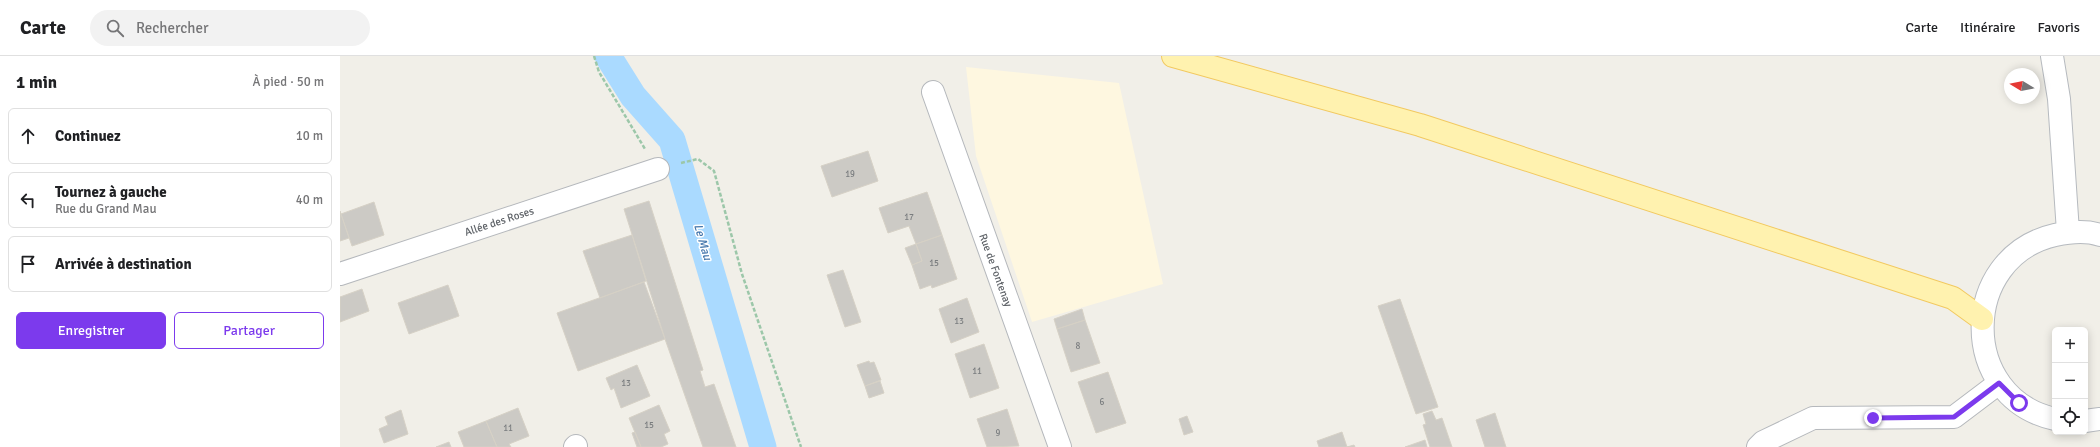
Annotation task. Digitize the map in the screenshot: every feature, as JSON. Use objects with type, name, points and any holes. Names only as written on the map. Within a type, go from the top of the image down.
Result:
[{"type":"main road","points":[[1173,56],[1412,123],[1495,149],[1953,298],[1982,319]]},
{"type":"street","points":[[2052,56],[2059,99],[2068,232]]},
{"type":"street","name":"Rue de Fontenay","points":[[933,92],[1060,447]]},
{"type":"street","name":"Allée des Roses","points":[[340,274],[658,169]]},
{"type":"street","points":[[2052,418],[2043,416],[2019,403],[1999,383],[1988,363],[1982,341],[1982,319],[1988,293],[2000,270],[2019,251],[2042,238],[2068,232],[2100,235]]},
{"type":"street","points":[[1758,447],[1763,442],[1813,418],[1954,417],[1999,383]]},
{"type":"path","points":[[594,56],[599,72],[636,136],[658,169]]},
{"type":"path","points":[[698,159],[714,171],[742,274],[801,447]]},
{"type":"shaded area","points":[[966,67],[1119,83],[1163,284],[1032,322],[976,156]]},
{"type":"building","points":[[868,151],[878,181],[832,197],[821,166]]},
{"type":"building","points":[[927,192],[942,235],[916,244],[909,226],[888,233],[879,208]]},
{"type":"building","points":[[649,201],[703,370],[700,371],[705,387],[714,384],[736,447],[703,447],[665,339],[624,209]]},
{"type":"building","points":[[374,202],[384,235],[352,246],[341,214]]},
{"type":"building","points":[[340,211],[349,238],[340,241]]},
{"type":"building","points":[[632,235],[646,281],[600,298],[583,251]]},
{"type":"building","points":[[942,235],[957,279],[932,288],[931,285],[920,289],[912,265],[922,261],[916,244]]},
{"type":"building","points":[[916,244],[922,261],[912,265],[905,248]]},
{"type":"building","points":[[843,270],[861,322],[845,327],[827,275]]},
{"type":"building","points":[[644,282],[665,339],[578,371],[557,313]]},
{"type":"building","points":[[448,285],[459,316],[409,334],[398,303]]},
{"type":"building","points":[[362,289],[369,311],[340,322],[340,297]]},
{"type":"building","points":[[967,298],[979,332],[951,343],[939,309]]},
{"type":"building","points":[[1400,299],[1438,407],[1416,414],[1378,306]]},
{"type":"building","points":[[1082,309],[1085,320],[1057,329],[1054,319]]},
{"type":"building","points":[[1085,320],[1100,363],[1071,372],[1057,329]]},
{"type":"building","points":[[984,344],[999,388],[970,398],[955,354]]},
{"type":"building","points":[[869,361],[870,363],[874,362],[881,380],[865,386],[857,365]]},
{"type":"building","points":[[637,365],[650,396],[621,408],[614,388],[611,390],[606,378]]},
{"type":"building","points":[[1108,372],[1126,423],[1096,433],[1078,382]]},
{"type":"building","points":[[880,381],[884,393],[869,398],[865,386]]},
{"type":"building","points":[[659,405],[670,431],[664,434],[668,444],[661,447],[641,447],[629,418]]},
{"type":"building","points":[[518,408],[529,436],[509,444],[511,447],[497,447],[486,421]]},
{"type":"building","points":[[1007,409],[1019,446],[987,447],[977,419]]},
{"type":"building","points":[[401,410],[408,434],[384,443],[379,429],[388,425],[385,417]]},
{"type":"building","points":[[1432,411],[1436,420],[1442,418],[1452,447],[1430,447],[1423,425],[1426,424],[1423,414]]},
{"type":"building","points":[[1495,413],[1506,447],[1485,447],[1476,420]]},
{"type":"building","points":[[1187,416],[1193,432],[1184,435],[1179,419]]},
{"type":"building","points":[[486,421],[497,447],[464,447],[458,432]]},
{"type":"building","points":[[635,432],[641,447],[637,447],[632,433]]},
{"type":"building","points":[[1342,432],[1347,447],[1319,447],[1317,441]]},
{"type":"building","points":[[1425,440],[1427,447],[1405,447]]},
{"type":"building","points":[[449,442],[451,447],[436,447]]},
{"type":"waterway","name":"Le Mau","points":[[608,56],[633,96],[672,140],[763,447]]},
{"type":"route","points":[[1873,418],[1954,417],[1999,383],[2019,403]]}]
